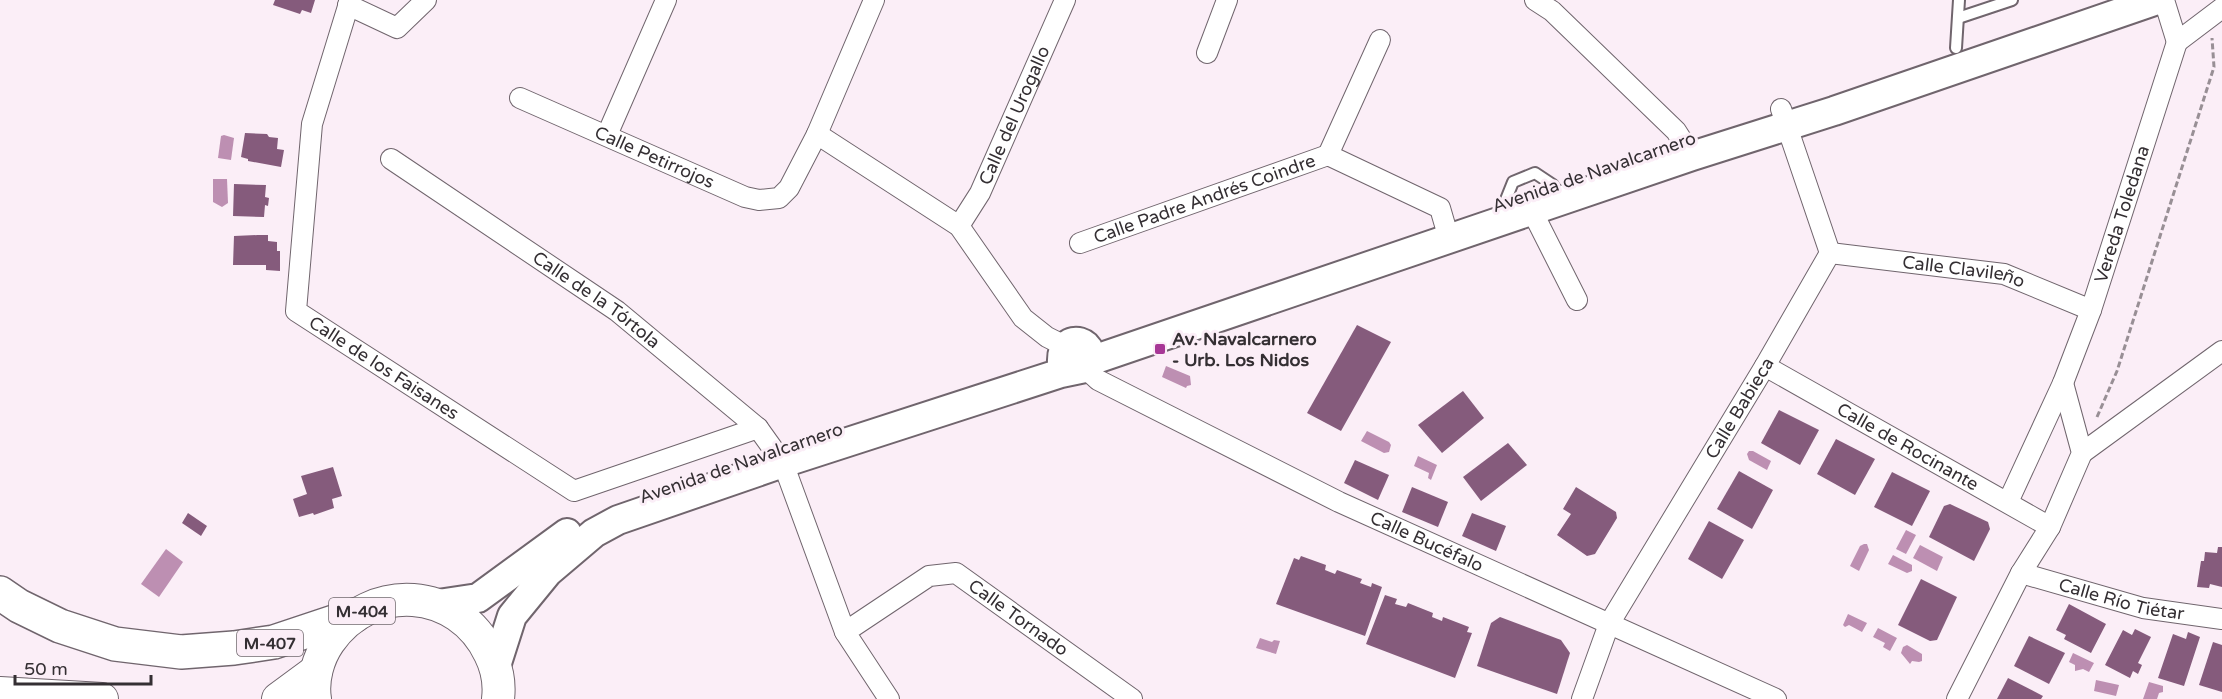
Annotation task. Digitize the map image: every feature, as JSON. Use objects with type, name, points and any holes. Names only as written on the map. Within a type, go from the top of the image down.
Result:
[{"type":"highway","name":"M-407","points":[[0,593],[19,606],[60,626],[115,644],[181,652],[274,642],[355,615]]},
{"type":"main road","name":"M-404","points":[[278,699],[315,685],[324,649],[337,630],[355,615],[374,605],[395,600],[417,600],[438,604],[463,618],[483,640],[496,666],[498,699]]},
{"type":"main road","points":[[0,693],[102,699]]},
{"type":"street","points":[[349,2],[397,28],[426,0]]},
{"type":"street","points":[[607,135],[666,0]]},
{"type":"street","points":[[874,0],[817,134],[959,226]]},
{"type":"street","name":"Calle del Urogallo","points":[[959,226],[980,193],[1065,0]]},
{"type":"street","points":[[1207,53],[1227,0]]},
{"type":"street","points":[[1535,0],[1553,6],[1676,131],[1688,149]]},
{"type":"street","name":"Avenida de Navalcarnero","points":[[1784,118],[1956,48],[2103,0]]},
{"type":"street","name":"Avenida de Navalcarnero","points":[[1446,231],[1505,202],[1553,185],[1688,149],[2157,0]]},
{"type":"street","points":[[2164,0],[2177,42],[2216,13]]},
{"type":"street","name":"Calle de los Faisanes","points":[[349,2],[312,124],[296,311],[574,491],[758,428]]},
{"type":"street","name":"Calle Padre Andrés Coindre","points":[[1328,155],[1380,40]]},
{"type":"street","name":"Vereda Toledana","points":[[2008,502],[2063,383],[2091,310],[2177,42]]},
{"type":"street","name":"Calle Petirrojos","points":[[520,98],[745,197],[759,200],[779,198],[789,188],[817,134]]},
{"type":"street","points":[[1784,118],[1830,253]]},
{"type":"street","name":"Avenida de Navalcarnero","points":[[496,666],[512,616],[548,572],[594,533],[618,520],[780,457],[1446,231],[1532,211],[1688,149]]},
{"type":"street","name":"Calle Padre Andrés Coindre","points":[[1080,243],[1328,155],[1440,208],[1446,231]]},
{"type":"street","name":"Calle de la Tórtola","points":[[391,159],[617,311],[758,428],[780,457],[845,632]]},
{"type":"street","name":"Avenida de Navalcarnero","points":[[1532,211],[1577,300]]},
{"type":"street","name":"Calle Bucéfalo","points":[[959,226],[1023,318],[1076,357],[1098,380],[1339,502],[1776,699]]},
{"type":"street","name":"Calle Clavileño","points":[[1830,253],[2004,274],[2091,310]]},
{"type":"street","name":"Calle Babieca","points":[[1582,699],[1609,624],[1765,366],[1830,253]]},
{"type":"street","points":[[1957,699],[2021,573],[2050,527],[2082,453],[2222,351]]},
{"type":"street","name":"Calle de Rocinante","points":[[1765,366],[2050,527]]},
{"type":"street","points":[[2063,383],[2082,453]]},
{"type":"street","name":"Avenida de Navalcarnero","points":[[438,604],[478,598],[589,517],[679,483],[780,457]]},
{"type":"street","name":"Calle Tornado","points":[[845,632],[929,576],[956,573],[1120,696]]},
{"type":"street","name":"Calle Río Tiétar","points":[[2021,573],[2142,608],[2222,619]]},
{"type":"street","points":[[845,632],[889,699]]},
{"type":"lane","points":[[1956,48],[1959,0]]},
{"type":"lane","points":[[1958,18],[2012,0]]},
{"type":"path","points":[[2082,453],[2117,371],[2214,67],[2216,13]]},
{"type":"shaded area","points":[[221,136],[234,138],[231,160],[218,158]]},
{"type":"shaded area","points":[[213,179],[227,179],[228,203],[222,207],[213,202]]},
{"type":"shaded area","points":[[1166,366],[1190,376],[1191,385],[1186,388],[1162,377]]},
{"type":"shaded area","points":[[1367,431],[1389,442],[1391,445],[1389,452],[1384,453],[1361,441]]},
{"type":"shaded area","points":[[1749,451],[1771,461],[1767,470],[1749,460],[1747,454]]},
{"type":"shaded area","points":[[1418,456],[1437,465],[1431,480],[1428,478],[1429,473],[1414,466]]},
{"type":"shaded area","points":[[1906,530],[1916,535],[1906,554],[1896,549]]},
{"type":"shaded area","points":[[1867,544],[1869,550],[1859,571],[1850,566],[1860,546]]},
{"type":"shaded area","points":[[1920,545],[1943,557],[1937,571],[1913,558]]},
{"type":"shaded area","points":[[166,549],[183,562],[159,597],[141,584]]},
{"type":"shaded area","points":[[1893,555],[1912,565],[1912,571],[1907,573],[1888,564]]},
{"type":"shaded area","points":[[1848,614],[1867,623],[1862,632],[1849,625],[1845,627],[1843,625]]},
{"type":"shaded area","points":[[1878,628],[1897,638],[1890,651],[1883,647],[1885,643],[1873,637]]},
{"type":"shaded area","points":[[1260,638],[1272,642],[1280,641],[1276,654],[1256,648]]},
{"type":"shaded area","points":[[1907,645],[1922,654],[1922,661],[1912,661],[1910,664],[1901,653],[1903,647]]},
{"type":"shaded area","points":[[2073,653],[2094,663],[2089,672],[2083,669],[2075,671],[2075,665],[2069,662]]},
{"type":"shaded area","points":[[2096,680],[2119,685],[2116,696],[2094,691]]},
{"type":"shaded area","points":[[2149,682],[2163,686],[2163,692],[2159,693],[2157,699],[2143,699]]},
{"type":"building","points":[[275,0],[315,0],[311,13],[302,10],[300,14],[273,5]]},
{"type":"building","points":[[245,133],[267,134],[269,137],[278,138],[277,149],[284,150],[281,167],[248,161],[241,157]]},
{"type":"building","points":[[234,184],[266,185],[265,197],[269,198],[268,206],[265,205],[264,217],[233,216]]},
{"type":"building","points":[[268,235],[268,241],[277,242],[277,251],[280,251],[280,271],[266,270],[266,265],[233,265],[234,236]]},
{"type":"building","points":[[1357,325],[1391,342],[1341,431],[1307,413]]},
{"type":"building","points":[[1463,391],[1484,418],[1442,453],[1418,425]]},
{"type":"building","points":[[1779,410],[1819,430],[1800,465],[1761,443]]},
{"type":"building","points":[[1836,439],[1875,459],[1855,495],[1817,474]]},
{"type":"building","points":[[1508,443],[1527,465],[1481,501],[1463,477]]},
{"type":"building","points":[[1355,460],[1389,475],[1378,500],[1344,483]]},
{"type":"building","points":[[333,467],[342,496],[332,499],[334,508],[299,517],[293,499],[307,494],[301,476]]},
{"type":"building","points":[[1739,471],[1773,490],[1752,529],[1717,509]]},
{"type":"building","points":[[1892,472],[1930,491],[1912,526],[1874,507]]},
{"type":"building","points":[[1412,487],[1448,502],[1438,527],[1402,512]]},
{"type":"building","points":[[1576,487],[1616,512],[1617,518],[1595,554],[1587,556],[1557,535],[1571,514],[1563,509]]},
{"type":"building","points":[[1950,504],[1988,522],[1990,529],[1974,561],[1929,537],[1944,506]]},
{"type":"building","points":[[188,513],[207,526],[201,536],[182,523]]},
{"type":"building","points":[[1472,513],[1506,526],[1496,551],[1462,536]]},
{"type":"building","points":[[1709,521],[1744,540],[1722,579],[1688,559]]},
{"type":"building","points":[[2218,547],[2222,547],[2222,587],[2210,584],[2209,588],[2197,587],[2201,561],[2204,561],[2205,552],[2217,553]]},
{"type":"building","points":[[1301,556],[1326,565],[1325,570],[1335,574],[1337,570],[1362,579],[1360,583],[1371,587],[1372,583],[1382,587],[1365,636],[1276,604],[1294,558],[1299,560]]},
{"type":"building","points":[[1921,579],[1957,597],[1937,640],[1930,641],[1898,625]]},
{"type":"building","points":[[1385,595],[1397,599],[1395,604],[1406,607],[1408,603],[1433,613],[1432,617],[1442,621],[1443,617],[1469,627],[1467,632],[1472,633],[1455,678],[1366,644]]},
{"type":"building","points":[[2069,604],[2106,624],[2091,653],[2064,639],[2066,635],[2056,630]]},
{"type":"building","points":[[1500,617],[1561,640],[1570,653],[1557,694],[1477,666],[1491,623]]},
{"type":"building","points":[[2135,629],[2151,637],[2138,663],[2142,665],[2138,674],[2133,671],[2130,678],[2105,665],[2123,630],[2132,635]]},
{"type":"building","points":[[2188,632],[2200,637],[2184,686],[2158,678],[2173,634],[2186,639]]},
{"type":"building","points":[[2029,636],[2065,653],[2049,684],[2014,666]]},
{"type":"building","points":[[2213,642],[2222,645],[2222,692],[2199,685]]},
{"type":"building","points":[[2008,678],[2043,696],[2041,699],[1997,699]]},
{"type":"place","name":"Av. Navalcarnero - Urb. Los Nidos","points":[[1160,349]]}]
